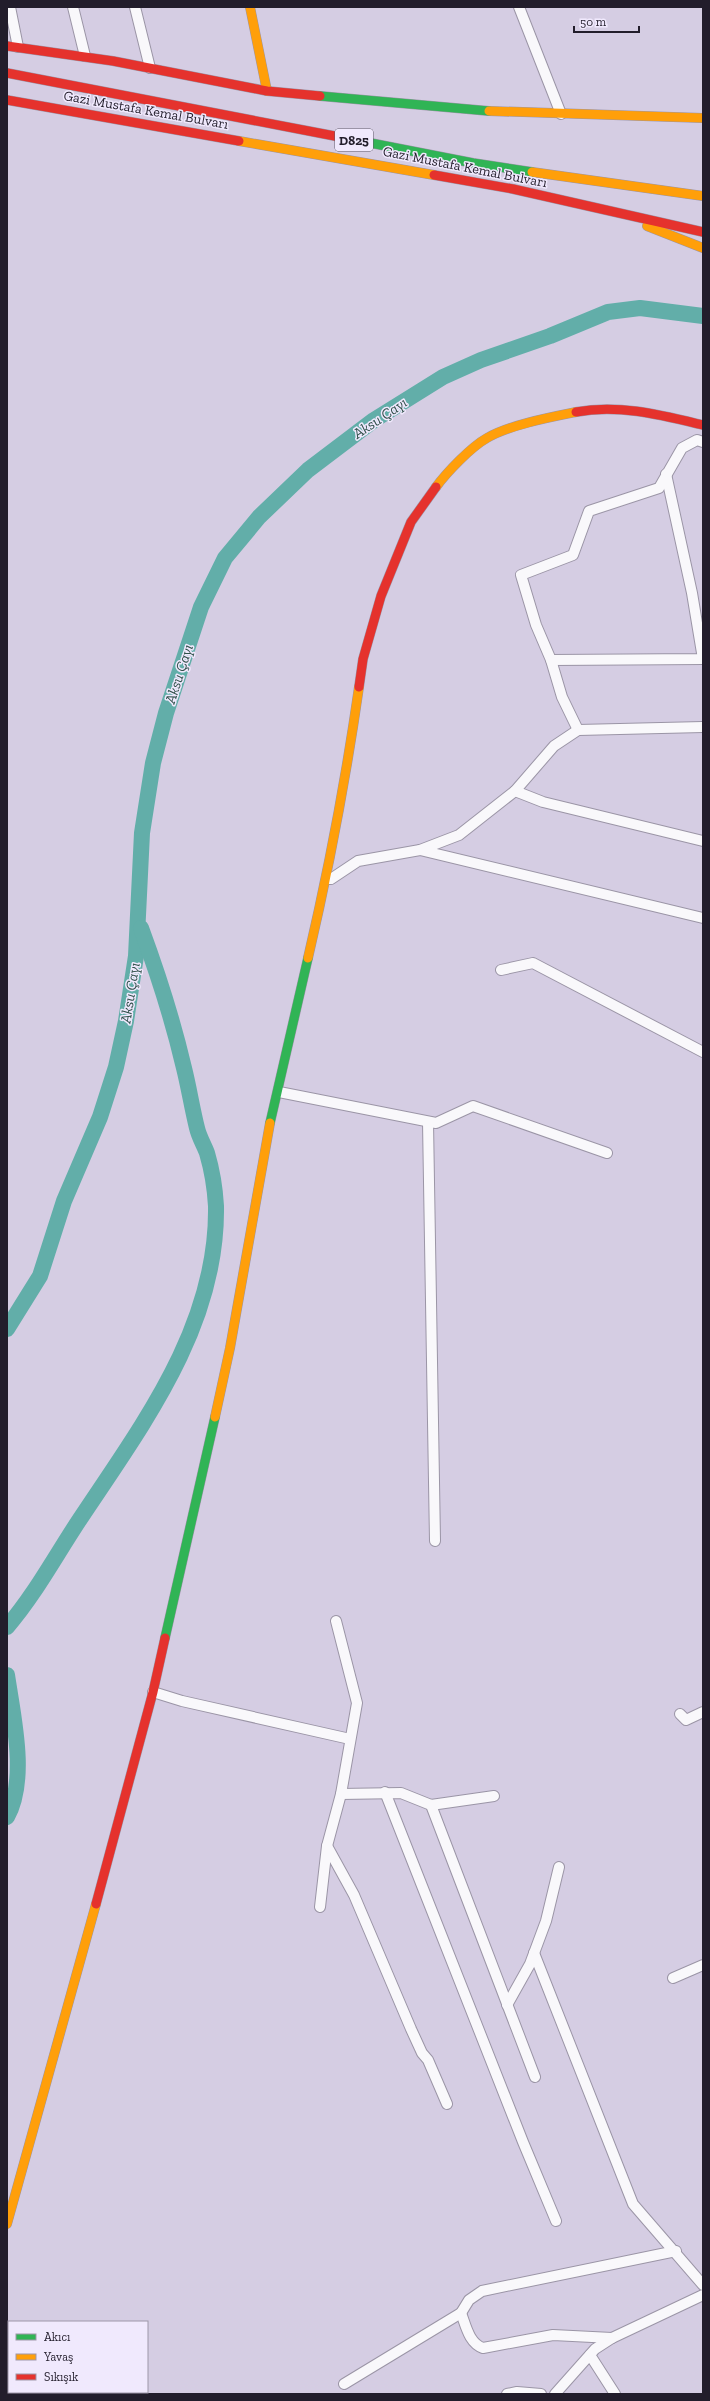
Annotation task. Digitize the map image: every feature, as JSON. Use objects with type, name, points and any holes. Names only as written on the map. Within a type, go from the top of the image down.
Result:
[{"type":"main road","points":[[250,7],[267,91]]},
{"type":"main road","points":[[7,46],[85,56],[267,91],[496,112],[703,118]]},
{"type":"main road","name":"Gazi Mustafa Kemal Bulvarı","points":[[7,74],[473,163],[703,196]]},
{"type":"main road","name":"Gazi Mustafa Kemal Bulvarı","points":[[7,100],[315,153],[588,205],[703,232]]},
{"type":"main road","points":[[588,205],[703,248]]},
{"type":"main road","points":[[7,2224],[71,2000],[153,1692],[230,1348],[271,1119],[279,1092],[327,879],[345,783],[363,659],[381,596],[411,522],[446,473],[487,438],[543,418],[599,408],[655,414],[703,425]]},
{"type":"street","points":[[10,7],[18,47]]},
{"type":"street","points":[[73,7],[85,56]]},
{"type":"street","points":[[135,7],[150,68]]},
{"type":"street","points":[[519,7],[561,114]]},
{"type":"street","points":[[578,730],[562,696],[551,660],[536,625],[521,574],[573,555],[589,510],[659,488],[682,448],[697,440],[703,442]]},
{"type":"street","points":[[551,660],[703,659],[692,593],[666,474]]},
{"type":"street","points":[[327,879],[331,879],[358,861],[420,850],[459,835],[515,791],[554,746],[578,730],[703,727]]},
{"type":"street","points":[[515,791],[543,802],[703,841]]},
{"type":"street","points":[[420,850],[703,918]]},
{"type":"street","points":[[501,970],[533,963],[703,1052]]},
{"type":"street","points":[[279,1092],[436,1123],[473,1106],[607,1153]]},
{"type":"street","points":[[428,1122],[435,1541]]},
{"type":"street","points":[[320,1907],[328,1846],[341,1794],[357,1703],[336,1621]]},
{"type":"street","points":[[153,1692],[182,1701],[350,1739]]},
{"type":"street","points":[[680,1714],[686,1720],[703,1712]]},
{"type":"street","points":[[341,1794],[385,1792],[401,1793],[431,1805],[494,1796]]},
{"type":"street","points":[[385,1792],[523,2142],[556,2221]]},
{"type":"street","points":[[431,1805],[535,2078]]},
{"type":"street","points":[[328,1846],[354,1895],[422,2053],[428,2060],[447,2104]]},
{"type":"street","points":[[507,2005],[530,1964],[546,1920],[559,1867]]},
{"type":"street","points":[[534,1953],[633,2204],[676,2251],[703,2285]]},
{"type":"street","points":[[673,1978],[703,1965]]},
{"type":"street","points":[[344,2384],[461,2313],[469,2300],[482,2291],[676,2251]]},
{"type":"street","points":[[555,2394],[590,2355],[612,2338],[703,2295]]},
{"type":"street","points":[[461,2313],[471,2339],[475,2344],[483,2348],[549,2335],[612,2338]]},
{"type":"street","points":[[590,2355],[616,2394]]},
{"type":"street","points":[[507,2394],[517,2392],[541,2394]]},
{"type":"waterway","name":"Aksu Çayı","points":[[7,1329],[40,1276],[64,1201],[100,1117],[116,1067],[126,1021],[136,956],[142,833],[153,763],[166,713],[201,607],[225,558],[259,517],[308,470],[374,420],[443,377],[481,360],[550,336],[608,312],[640,308],[703,316]]},
{"type":"waterway","points":[[7,1627],[37,1587],[128,1447],[172,1372],[190,1333],[204,1292],[213,1250],[216,1206],[210,1166],[207,1153],[198,1131],[180,1050],[170,1015],[141,928]]},
{"type":"waterway","name":"Aksu Çayı","points":[[7,1675],[15,1728],[18,1766],[17,1785],[13,1802],[7,1817]]},
{"type":"traffic: fast","points":[[320,96],[489,111]]},
{"type":"traffic: fast","points":[[345,138],[473,163],[532,172]]},
{"type":"traffic: fast","points":[[270,1123],[308,958]]},
{"type":"traffic: fast","points":[[165,1638],[215,1417]]},
{"type":"traffic: slow","points":[[250,7],[267,91]]},
{"type":"traffic: slow","points":[[489,111],[703,118]]},
{"type":"traffic: slow","points":[[239,141],[434,175]]},
{"type":"traffic: slow","points":[[532,172],[703,196]]},
{"type":"traffic: slow","points":[[647,226],[703,248]]},
{"type":"traffic: slow","points":[[436,487],[446,474],[474,447],[496,433],[518,425],[576,412]]},
{"type":"traffic: slow","points":[[308,958],[336,823],[359,687]]},
{"type":"traffic: slow","points":[[215,1417],[230,1348],[270,1123]]},
{"type":"traffic: slow","points":[[7,2224],[96,1904]]},
{"type":"traffic: jam","points":[[7,46],[113,61],[267,91],[320,96]]},
{"type":"traffic: jam","points":[[7,73],[345,138]]},
{"type":"traffic: jam","points":[[7,100],[239,141]]},
{"type":"traffic: jam","points":[[434,175],[513,189],[703,232]]},
{"type":"traffic: jam","points":[[576,412],[608,409],[624,410],[656,414],[703,425]]},
{"type":"traffic: jam","points":[[359,687],[363,659],[381,596],[411,522],[436,487]]},
{"type":"traffic: jam","points":[[96,1904],[153,1692],[165,1638]]}]
